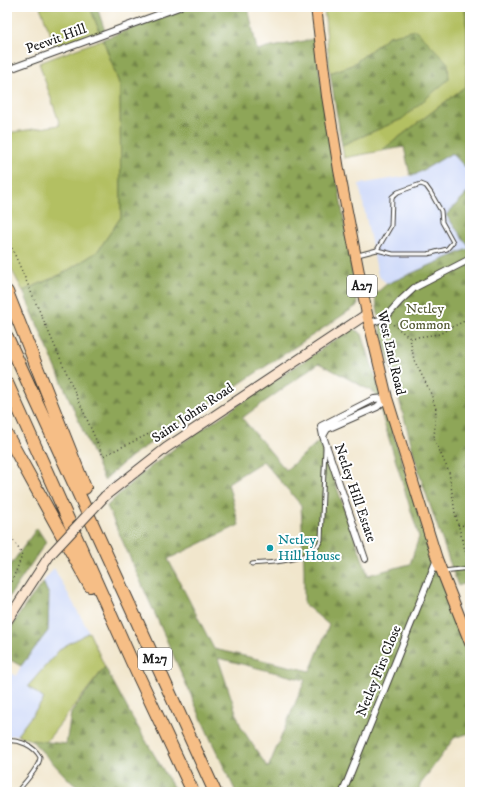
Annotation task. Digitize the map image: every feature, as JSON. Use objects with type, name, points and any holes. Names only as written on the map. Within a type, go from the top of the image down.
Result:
[{"type":"highway","name":"M27","points":[[7,292],[135,616]]},
{"type":"highway","name":"M27","points":[[7,337],[216,792]]},
{"type":"highway","name":"M27","points":[[7,382],[132,662],[193,792]]},
{"type":"highway","name":"M27","points":[[7,435],[132,662]]},
{"type":"main road","name":"West End Road","points":[[316,7],[333,133],[369,318],[387,398],[437,559]]},
{"type":"main road","name":"Saint Johns Road","points":[[7,621],[50,555],[105,496],[166,448],[369,318]]},
{"type":"main road","name":"A27","points":[[437,559],[470,643]]},
{"type":"street","points":[[156,7],[159,14]]},
{"type":"street","name":"Peewit Hill","points":[[7,70],[179,7]]},
{"type":"street","points":[[369,318],[385,318],[414,288],[470,259]]},
{"type":"street","name":"Netley Hill Estate","points":[[365,559],[323,436],[327,429],[377,407],[387,398]]},
{"type":"street","name":"Netley Firs Close","points":[[344,792],[437,559]]},
{"type":"lane","points":[[356,255],[377,250],[393,254],[428,254],[446,249],[453,242],[442,222],[441,211],[426,186],[421,184],[398,192],[392,197],[391,226],[377,250]]},
{"type":"lane","points":[[252,564],[291,560],[304,556],[319,544],[321,540],[326,445]]},
{"type":"lane","points":[[442,572],[470,568]]},
{"type":"lane","points":[[7,741],[14,740],[29,745],[40,757],[40,762],[37,768],[18,792]]},
{"type":"path","points":[[7,237],[103,456],[151,433],[166,448]]},
{"type":"path","points":[[385,318],[410,338],[414,360],[430,390],[436,409],[434,439],[449,472],[455,513],[468,561],[470,562]]},
{"type":"path","points":[[410,338],[439,334],[470,318]]},
{"type":"path","points":[[458,525],[470,526]]},
{"type":"path","points":[[7,531],[22,556],[7,593]]},
{"type":"shaded area","points":[[452,153],[470,172],[470,190],[446,215],[470,248],[387,284],[378,275],[359,184],[415,175]]},
{"type":"shaded area","points":[[54,568],[89,632],[61,648],[29,685],[44,699],[17,735],[7,736],[7,673],[8,671],[16,676],[21,666],[48,631],[49,595],[43,582]]},
{"type":"green space","points":[[40,7],[90,7],[100,33],[56,48]]},
{"type":"green space","points":[[90,7],[97,7],[105,31],[100,33]]},
{"type":"green space","points":[[190,7],[248,7],[257,50],[314,39],[358,305],[131,456],[104,480],[23,291],[62,274],[97,252],[121,217],[120,86],[103,39]]},
{"type":"green space","points":[[324,7],[468,7],[465,9],[467,32],[466,86],[381,151],[344,158],[342,145],[402,119],[389,36],[352,65],[330,73]]},
{"type":"green space","points":[[470,7],[470,172],[452,153],[415,175],[410,175],[404,147],[381,151],[466,86],[467,33],[465,8]]},
{"type":"green space","points":[[416,30],[448,63],[449,79],[402,119],[342,145],[330,73],[352,65],[389,36]]},
{"type":"green space","points":[[103,39],[120,86],[121,217],[97,252],[62,274],[23,291],[7,261],[7,133],[60,125],[39,63]]},
{"type":"green space","points":[[470,190],[470,248],[446,215]]},
{"type":"green space","name":"Netley Common","points":[[470,248],[470,582],[458,586],[420,476],[381,333],[375,294],[387,284]]},
{"type":"green space","points":[[353,328],[362,334],[427,541],[470,655],[470,733],[454,738],[420,785],[420,792],[236,792],[210,738],[107,506],[134,480],[176,447]],"holes":[[[319,363],[375,393],[419,537],[410,564],[368,575],[320,440],[286,470],[242,418]],[[263,461],[301,505],[304,604],[329,625],[310,671],[214,649],[168,559],[239,525],[228,483]],[[218,658],[305,680],[268,768],[241,727]]]},
{"type":"green space","points":[[37,528],[46,542],[7,600],[7,570]]},
{"type":"green space","points":[[43,582],[49,595],[48,631],[21,666],[7,658],[7,635],[22,610]]},
{"type":"green space","points":[[89,632],[105,667],[42,747],[31,740],[17,735],[44,699],[28,686],[61,648]]},
{"type":"green space","points":[[105,667],[132,717],[176,792],[84,792],[71,782],[31,740],[66,744],[71,713]]},
{"type":"place","name":"Netley Hill House","points":[[270,548]]}]
